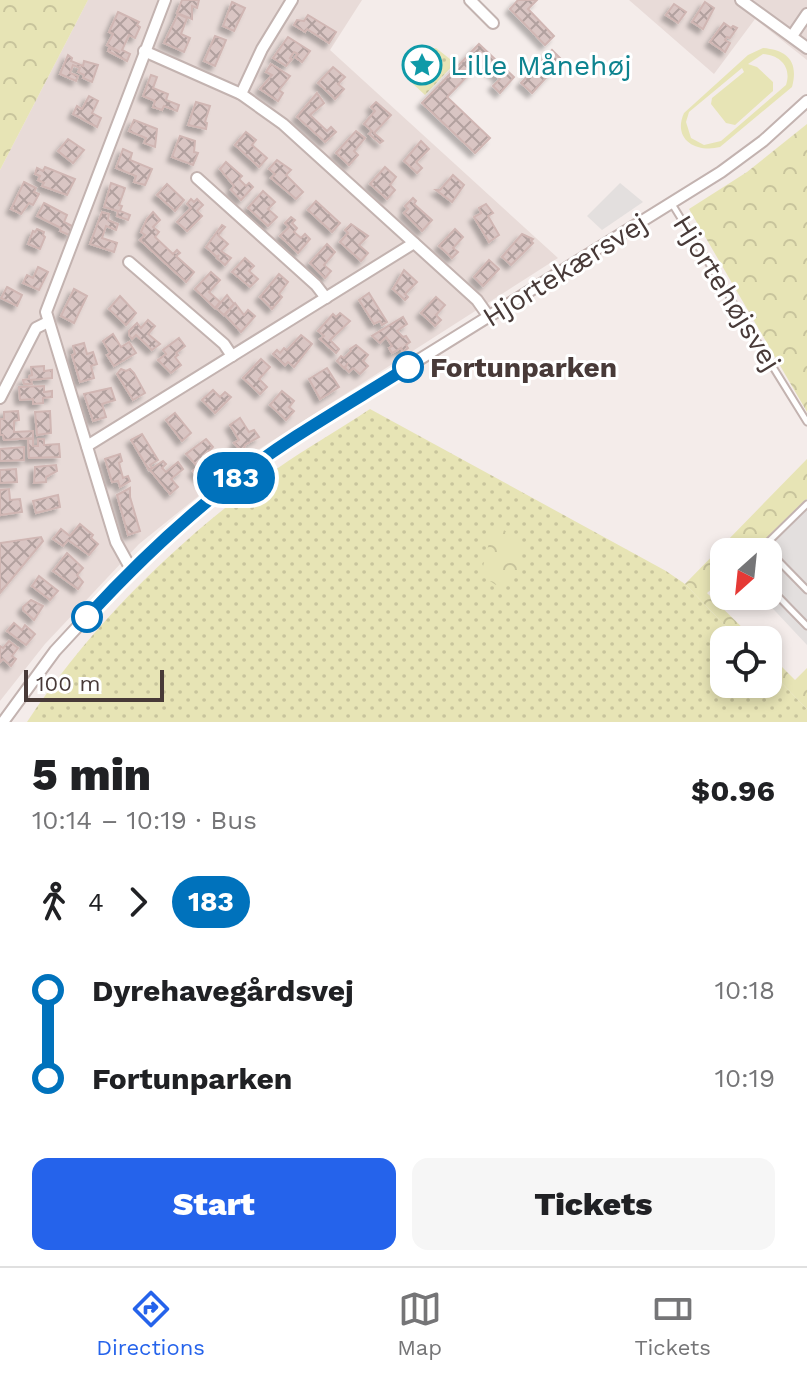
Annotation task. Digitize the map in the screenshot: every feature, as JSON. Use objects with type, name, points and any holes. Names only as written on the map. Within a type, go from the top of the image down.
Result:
[{"type":"street","points":[[131,569],[116,542],[48,322],[47,305],[75,241],[165,0]]},
{"type":"street","points":[[241,94],[262,49],[292,0]]},
{"type":"street","points":[[470,0],[493,23]]},
{"type":"street","points":[[741,0],[807,48]]},
{"type":"street","points":[[792,36],[807,14]]},
{"type":"street","points":[[144,51],[241,94],[283,124],[477,300],[489,317]]},
{"type":"street","name":"Hjortekærsvej","points":[[3,722],[55,651],[131,569],[180,524],[277,449],[721,172],[763,141],[807,101]]},
{"type":"street","points":[[197,178],[316,285],[326,298]]},
{"type":"street","points":[[87,446],[414,243]]},
{"type":"street","points":[[129,262],[224,344],[232,356]]},
{"type":"street","points":[[0,398],[36,328],[48,322]]},
{"type":"lane","name":"Hjortehøjsvej","points":[[672,204],[807,422]]},
{"type":"lane","points":[[772,538],[807,504]]},
{"type":"lane","points":[[782,564],[807,590]]},
{"type":"lane","points":[[782,600],[807,626]]},
{"type":"shaded area","points":[[88,0],[362,0],[330,50],[558,258],[247,457],[139,544],[45,644],[0,701],[0,170]]},
{"type":"shaded area","points":[[629,0],[807,0],[807,60],[755,19],[714,74]]},
{"type":"shaded area","points":[[620,183],[643,202],[602,230],[587,216]]},
{"type":"shaded area","points":[[807,499],[807,645],[774,610],[782,610],[782,538],[768,538]]},
{"type":"green space","points":[[0,0],[88,0],[0,170]]},
{"type":"green space","points":[[436,48],[455,63],[425,95],[412,83],[408,69],[417,52]]},
{"type":"green space","points":[[763,48],[785,54],[794,70],[792,87],[720,147],[695,146],[681,131],[684,113],[748,55]],"holes":[[[763,54],[786,68],[786,85],[721,141],[704,145],[691,138],[686,122],[689,112],[742,68],[744,72],[712,98],[711,104],[726,123],[735,125],[773,91],[773,82],[757,67],[748,64]]]},
{"type":"green space","points":[[807,124],[807,412],[689,209],[747,172]]},
{"type":"green space","points":[[370,409],[685,584],[726,626],[710,626],[710,698],[782,698],[782,683],[807,709],[807,722],[27,722],[80,650],[141,583],[207,523],[278,468]]},
{"type":"green space","points":[[807,459],[807,499],[768,538],[730,538]]},
{"type":"green space","points":[[493,526],[512,536],[521,554],[516,572],[496,585],[481,575]]},
{"type":"green space","points":[[710,558],[710,591],[707,593],[710,596],[710,610],[685,584]]},
{"type":"green space","points":[[710,610],[724,610],[741,626],[726,626]]},
{"type":"green space","points":[[782,667],[795,680],[807,668],[807,709],[782,683]]},
{"type":"building","points":[[182,0],[199,0],[197,8],[192,6],[192,19],[177,13]]},
{"type":"building","points":[[518,0],[537,0],[528,9],[554,36],[545,45],[510,9]]},
{"type":"building","points":[[232,2],[245,8],[234,31],[223,26]]},
{"type":"building","points":[[705,2],[714,8],[703,29],[692,22]]},
{"type":"building","points":[[674,4],[686,12],[678,23],[666,15]]},
{"type":"building","points":[[118,12],[139,22],[137,25],[140,27],[135,38],[129,35],[122,50],[130,54],[127,61],[108,51],[109,48],[120,52],[107,45]]},
{"type":"building","points":[[178,14],[187,18],[181,34],[190,38],[184,52],[164,43]]},
{"type":"building","points":[[308,15],[336,32],[329,43],[294,25],[297,20],[304,21]]},
{"type":"building","points":[[724,23],[737,28],[725,40],[730,43],[725,52],[710,42]]},
{"type":"building","points":[[215,36],[226,40],[215,66],[204,61]]},
{"type":"building","points":[[288,37],[310,51],[302,62],[294,52],[286,66],[273,58]]},
{"type":"building","points":[[479,44],[514,77],[500,93],[493,86],[500,79],[481,62],[447,97],[490,138],[475,153],[422,103]]},
{"type":"building","points":[[552,50],[562,60],[532,93],[521,83]]},
{"type":"building","points":[[68,55],[71,61],[83,66],[84,61],[98,65],[92,82],[83,78],[84,75],[78,72],[80,68],[73,65],[70,73],[78,76],[76,81],[60,74]]},
{"type":"building","points":[[271,64],[290,76],[279,90],[283,93],[278,101],[260,89],[272,75],[266,72]]},
{"type":"building","points":[[333,67],[345,77],[338,84],[344,89],[335,99],[318,83]]},
{"type":"building","points":[[151,75],[157,77],[153,88],[168,94],[166,100],[179,105],[177,111],[164,106],[162,110],[153,107],[155,101],[143,96]]},
{"type":"building","points":[[317,93],[324,103],[310,115],[327,131],[331,127],[336,132],[325,142],[297,117]]},
{"type":"building","points":[[89,96],[98,101],[92,113],[101,118],[97,127],[73,114],[77,106],[82,109]]},
{"type":"building","points":[[196,102],[210,106],[206,129],[188,125]]},
{"type":"building","points":[[376,102],[391,115],[374,133],[383,141],[380,143],[369,134],[372,131],[364,124],[375,111],[371,107]]},
{"type":"building","points":[[134,120],[157,129],[155,147],[144,143],[146,138],[129,131]]},
{"type":"building","points":[[356,131],[365,138],[354,151],[358,155],[349,165],[336,153]]},
{"type":"building","points":[[246,132],[256,140],[252,145],[267,158],[259,167],[235,145]]},
{"type":"building","points":[[180,136],[195,141],[194,152],[198,153],[193,165],[172,157]]},
{"type":"building","points":[[68,139],[84,150],[73,163],[58,151]]},
{"type":"building","points":[[421,141],[429,149],[416,162],[422,168],[417,173],[404,161]]},
{"type":"building","points":[[123,149],[132,153],[130,160],[152,169],[145,185],[134,182],[136,176],[116,168]]},
{"type":"building","points":[[277,160],[291,170],[286,175],[303,192],[296,199],[271,178],[275,174],[269,169]]},
{"type":"building","points":[[226,162],[242,176],[239,179],[246,186],[249,183],[253,187],[241,200],[231,190],[234,186],[220,169]]},
{"type":"building","points":[[45,167],[75,179],[67,195],[42,186],[44,183],[38,180],[40,176],[35,174],[37,168],[43,171]]},
{"type":"building","points":[[385,167],[396,177],[390,185],[395,190],[387,199],[370,184]]},
{"type":"building","points":[[453,175],[464,185],[452,202],[436,190],[440,190]]},
{"type":"building","points":[[24,182],[36,188],[34,192],[39,194],[33,205],[29,203],[21,214],[11,209]]},
{"type":"building","points":[[111,183],[125,188],[119,205],[122,206],[120,211],[130,215],[128,220],[117,216],[118,211],[104,207]]},
{"type":"building","points":[[167,184],[184,200],[175,211],[157,195]]},
{"type":"building","points":[[263,191],[275,202],[268,209],[277,217],[268,226],[248,208]]},
{"type":"building","points":[[413,198],[416,201],[414,204],[432,220],[422,231],[404,213],[408,209],[405,206]]},
{"type":"building","points":[[191,199],[194,202],[197,199],[203,205],[197,211],[202,216],[187,231],[177,222],[191,208],[187,204]]},
{"type":"building","points":[[316,201],[340,223],[332,232],[308,210]]},
{"type":"building","points":[[44,203],[67,215],[64,222],[74,227],[69,235],[37,216]]},
{"type":"building","points":[[486,204],[493,213],[488,216],[499,235],[489,242],[474,217],[481,213],[479,208]]},
{"type":"building","points":[[102,212],[109,214],[108,220],[118,224],[116,230],[106,226],[102,238],[117,243],[114,252],[90,244]]},
{"type":"building","points":[[153,212],[160,220],[153,227],[159,232],[155,237],[173,254],[177,250],[180,253],[176,256],[194,272],[186,282],[140,240],[145,235],[141,232],[147,219]]},
{"type":"building","points":[[291,217],[297,228],[294,232],[301,238],[305,234],[310,239],[298,253],[280,236],[289,227],[285,223]]},
{"type":"building","points":[[351,224],[368,236],[359,245],[368,253],[361,261],[340,242]]},
{"type":"building","points":[[222,225],[225,227],[218,235],[228,244],[221,251],[231,258],[225,265],[217,258],[219,255],[217,257],[206,247]]},
{"type":"building","points":[[455,229],[463,237],[453,248],[458,252],[452,258],[439,246]]},
{"type":"building","points":[[33,231],[44,232],[45,237],[40,249],[28,244]]},
{"type":"building","points":[[522,234],[533,239],[533,243],[511,265],[502,257]]},
{"type":"building","points":[[327,244],[335,252],[324,265],[331,271],[325,278],[310,263]]},
{"type":"building","points":[[245,258],[254,266],[249,271],[258,279],[250,287],[232,272]]},
{"type":"building","points":[[489,260],[499,269],[483,286],[474,277]]},
{"type":"building","points":[[38,267],[48,272],[39,290],[23,283],[27,275],[33,278]]},
{"type":"building","points":[[404,270],[417,282],[405,294],[408,297],[405,300],[393,289]]},
{"type":"building","points":[[211,272],[220,280],[209,292],[220,302],[215,308],[195,289]]},
{"type":"building","points":[[279,274],[288,282],[279,294],[282,297],[272,309],[260,297]]},
{"type":"building","points":[[7,287],[22,295],[17,306],[1,298]]},
{"type":"building","points":[[74,289],[87,296],[74,323],[61,316]]},
{"type":"building","points":[[369,293],[387,322],[382,325],[380,321],[374,324],[359,300]]},
{"type":"building","points":[[227,295],[234,304],[224,315],[216,308]]},
{"type":"building","points":[[120,296],[136,313],[126,325],[109,309]]},
{"type":"building","points":[[436,297],[445,305],[436,315],[441,320],[435,326],[421,313]]},
{"type":"building","points":[[235,303],[244,315],[248,310],[255,316],[241,332],[225,315]]},
{"type":"building","points":[[340,313],[350,321],[330,340],[339,349],[336,353],[320,339],[324,336],[318,331],[333,314],[336,317]]},
{"type":"building","points":[[403,317],[407,324],[397,331],[410,342],[403,352],[401,348],[392,353],[389,348],[392,346],[386,337],[380,343],[372,336]]},
{"type":"building","points":[[148,320],[155,326],[148,334],[160,344],[152,350],[136,335],[132,339],[129,335],[137,323],[141,328]]},
{"type":"building","points":[[113,334],[121,347],[129,342],[136,353],[114,366],[103,341]]},
{"type":"building","points":[[301,335],[312,344],[294,367],[288,362],[285,365],[273,354],[277,350],[280,353],[284,348],[287,350]]},
{"type":"building","points":[[179,338],[185,346],[175,357],[181,365],[171,373],[158,360],[166,354],[163,350]]},
{"type":"building","points":[[84,343],[87,354],[93,352],[97,364],[91,366],[94,378],[80,382],[72,355],[75,354],[73,346]]},
{"type":"building","points":[[356,345],[368,355],[363,361],[368,366],[360,374],[353,368],[349,372],[345,368],[348,363],[344,368],[337,361]]},
{"type":"building","points":[[261,359],[270,367],[259,379],[267,387],[260,394],[243,378]]},
{"type":"building","points":[[44,366],[44,371],[52,370],[52,378],[31,380],[32,384],[24,384],[23,380],[32,375],[31,367]]},
{"type":"building","points":[[327,368],[339,387],[320,399],[309,379]]},
{"type":"building","points":[[121,369],[130,369],[134,373],[145,393],[133,400],[117,374]]},
{"type":"building","points":[[44,386],[44,392],[52,391],[52,397],[43,398],[43,403],[33,404],[33,399],[20,400],[19,387]]},
{"type":"building","points":[[111,388],[115,400],[102,404],[106,417],[93,421],[84,394]]},
{"type":"building","points":[[213,390],[220,397],[225,392],[231,397],[215,413],[202,400]]},
{"type":"building","points":[[282,391],[294,401],[289,407],[294,411],[286,420],[270,405]]},
{"type":"building","points":[[18,411],[19,420],[14,421],[14,432],[33,431],[33,438],[4,440],[0,435],[0,419],[4,419],[4,412]]},
{"type":"building","points":[[50,411],[51,433],[37,435],[35,412]]},
{"type":"building","points":[[175,413],[191,433],[182,441],[166,420]]},
{"type":"building","points":[[240,418],[249,432],[254,430],[259,437],[245,445],[243,452],[234,443],[239,440],[230,425]]},
{"type":"building","points":[[142,434],[158,460],[150,465],[152,468],[149,470],[131,440]]},
{"type":"building","points":[[28,439],[33,439],[33,446],[38,446],[38,439],[44,439],[44,445],[59,444],[60,457],[29,458]]},
{"type":"building","points":[[206,439],[213,447],[205,455],[213,463],[201,473],[207,480],[204,483],[193,471],[198,467],[186,454]]},
{"type":"building","points":[[24,447],[24,460],[0,461],[0,449]]},
{"type":"building","points":[[120,454],[123,478],[128,476],[130,481],[120,487],[118,481],[112,482],[105,459]]},
{"type":"building","points":[[163,461],[166,464],[162,468],[166,472],[178,462],[183,469],[171,479],[178,487],[170,494],[150,470]]},
{"type":"building","points":[[56,465],[57,471],[46,477],[46,482],[34,483],[35,467]]},
{"type":"building","points":[[16,469],[17,482],[0,483],[0,470]]},
{"type":"building","points":[[130,488],[140,531],[128,535],[117,495]]},
{"type":"building","points":[[9,489],[10,500],[20,499],[22,512],[0,515],[0,490]]},
{"type":"building","points":[[58,495],[60,507],[36,513],[33,501]]},
{"type":"building","points":[[80,524],[98,544],[89,555],[68,540],[63,546],[53,539],[61,529],[70,536]]},
{"type":"building","points":[[41,537],[43,541],[0,593],[0,543]]},
{"type":"building","points":[[67,553],[83,568],[77,575],[83,582],[78,589],[53,571]]},
{"type":"building","points":[[39,576],[58,591],[50,600],[32,586]]},
{"type":"building","points":[[31,600],[43,606],[34,620],[23,610]]},
{"type":"building","points":[[14,623],[22,630],[25,625],[35,634],[26,645],[7,631]]},
{"type":"building","points":[[9,641],[18,648],[12,656],[16,659],[11,666],[3,659],[0,662],[0,646],[3,648]]},
{"type":"bus line","name":"183","points":[[87,617],[131,569],[236,478],[292,439],[408,367]]},
{"type":"place","name":"Lille Månehøj","points":[[422,65]]},
{"type":"place","name":"Fortunparken","points":[[408,367]]}]
